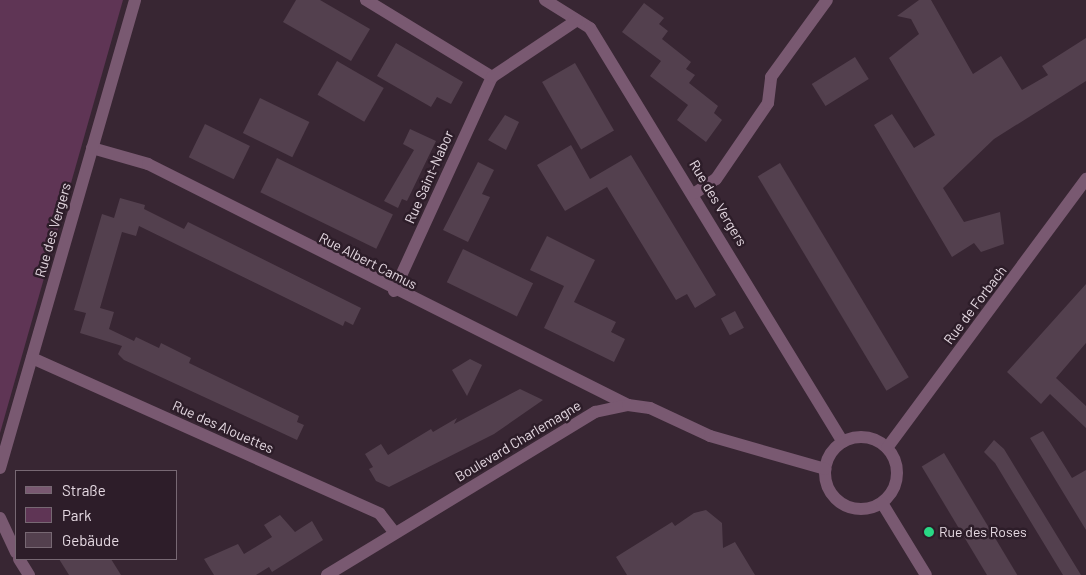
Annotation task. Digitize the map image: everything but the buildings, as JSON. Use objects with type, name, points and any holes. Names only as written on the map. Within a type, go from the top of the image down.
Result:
[{"type":"street","name":"Rue des Vergers","points":[[0,468],[135,0]]},
{"type":"street","points":[[366,0],[492,77],[577,20]]},
{"type":"street","name":"Rue des Vergers","points":[[545,0],[590,28],[695,193],[843,442]]},
{"type":"street","points":[[695,193],[716,179],[768,102],[771,77],[827,0]]},
{"type":"street","name":"Rue Saint-Nabor","points":[[394,291],[492,77]]},
{"type":"street","name":"Rue Albert Camus","points":[[92,148],[148,164],[394,291],[628,405]]},
{"type":"street","name":"Rue de Forbach","points":[[887,448],[1081,198],[1086,179]]},
{"type":"street","name":"Rue des Alouettes","points":[[32,358],[380,514],[395,533]]},
{"type":"street","name":"Boulevard Charlemagne","points":[[327,575],[595,412],[628,405],[650,408],[710,436],[826,469]]},
{"type":"street","points":[[863,437],[887,448],[897,473],[893,490],[882,503],[868,509],[846,506],[827,486],[826,469],[831,453],[843,442],[863,437]]},
{"type":"street","points":[[882,503],[926,575]]},
{"type":"street","points":[[0,518],[15,551]]},
{"type":"street","points":[[20,560],[29,575]]},
{"type":"green space","points":[[0,0],[123,0],[0,433]]},
{"type":"place","name":"Rue des Roses","points":[[929,532]]}]
